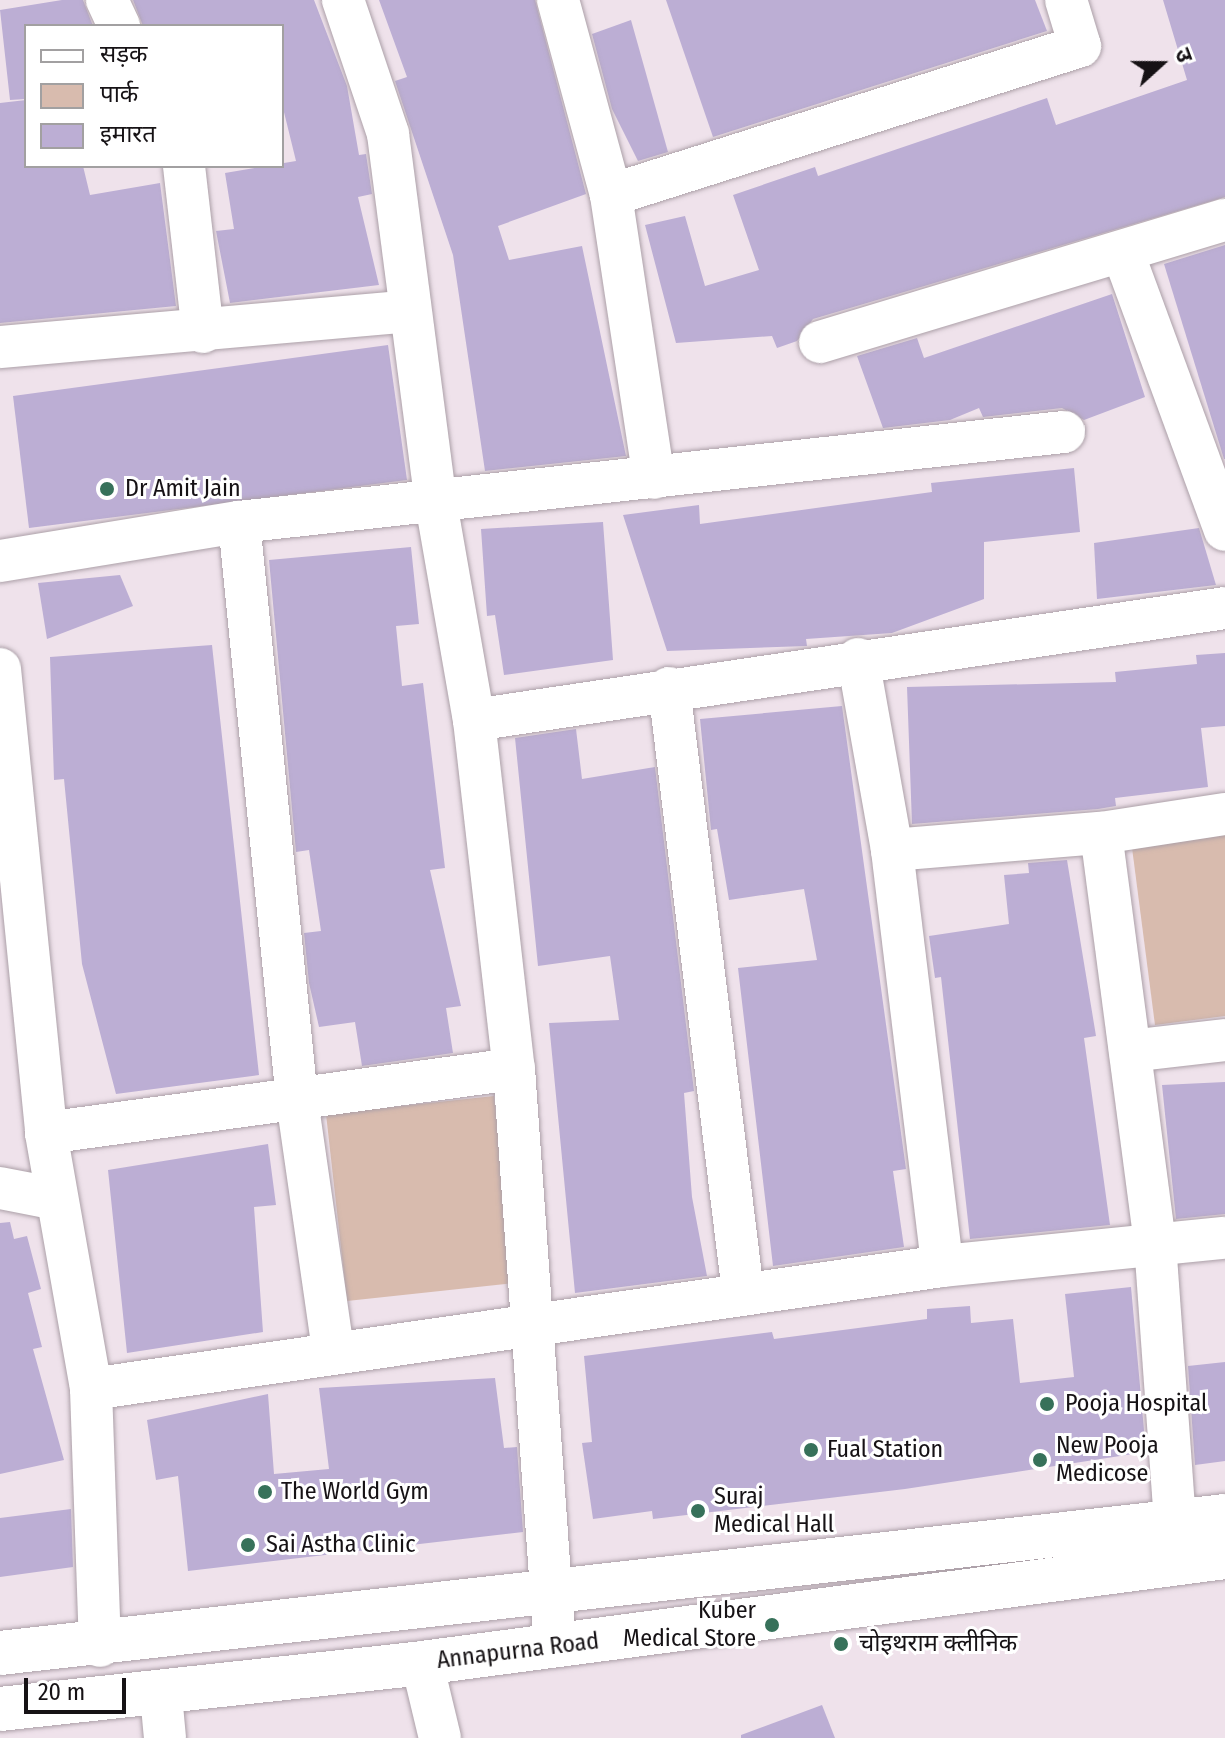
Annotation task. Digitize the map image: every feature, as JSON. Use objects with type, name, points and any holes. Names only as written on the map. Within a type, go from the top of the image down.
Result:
[{"type":"main road","points":[[0,1653],[100,1646],[1225,1516]]},
{"type":"main road","name":"Annapurna Road","points":[[0,1709],[161,1695],[422,1663],[1225,1557]]},
{"type":"street","points":[[107,0],[118,24]]},
{"type":"street","points":[[343,0],[388,134],[436,503],[474,720],[514,1069],[533,1325],[547,1592],[555,1646]]},
{"type":"street","points":[[611,195],[1080,46],[1066,0]]},
{"type":"street","points":[[563,1],[611,195],[654,478]]},
{"type":"street","points":[[184,168],[203,332]]},
{"type":"street","points":[[820,342],[1225,220]]},
{"type":"street","points":[[1123,253],[1225,530]]},
{"type":"street","points":[[0,347],[203,332],[409,311]]},
{"type":"street","points":[[0,561],[239,522],[436,503],[1064,432]]},
{"type":"street","points":[[239,522],[297,1100],[333,1351]]},
{"type":"street","points":[[474,720],[858,659],[1225,608]]},
{"type":"street","points":[[858,659],[892,850],[942,1266]]},
{"type":"street","points":[[0,669],[18,984],[91,1389],[100,1646]]},
{"type":"street","points":[[669,688],[743,1292]]},
{"type":"street","points":[[892,850],[1101,833],[1225,814]]},
{"type":"street","points":[[1101,833],[1155,1243],[1175,1522]]},
{"type":"street","points":[[1130,1051],[1225,1040]]},
{"type":"street","points":[[46,1133],[514,1069]]},
{"type":"street","points":[[0,1188],[56,1199]]},
{"type":"street","points":[[91,1389],[743,1292],[942,1266],[1225,1238]]},
{"type":"street","points":[[422,1663],[440,1738]]},
{"type":"street","points":[[161,1695],[165,1738]]},
{"type":"green space","points":[[1225,828],[1225,1016],[1155,1025],[1131,840]]},
{"type":"green space","points":[[494,1096],[515,1283],[347,1301],[326,1114]]},
{"type":"building","points":[[62,0],[83,0],[92,24],[24,24],[24,99],[10,100],[0,10]]},
{"type":"building","points":[[133,0],[314,0],[347,86],[359,155],[366,154],[372,194],[358,197],[379,285],[230,303],[216,231],[234,229],[225,173],[255,168],[284,168],[284,163],[296,161],[284,112],[284,24],[142,24]]},
{"type":"building","points":[[379,0],[535,0],[586,194],[498,226],[509,260],[582,246],[626,456],[485,471],[453,255],[395,81],[407,77]]},
{"type":"building","points":[[666,0],[1035,0],[1047,31],[713,137]]},
{"type":"building","points":[[1163,0],[1225,0],[1225,197],[813,319],[797,341],[777,348],[772,336],[676,343],[645,225],[685,216],[705,286],[759,270],[733,195],[815,167],[818,176],[1047,98],[1056,125],[1187,80]]},
{"type":"building","points":[[631,20],[668,152],[638,161],[612,109],[592,34]]},
{"type":"building","points":[[24,100],[24,168],[83,168],[90,195],[160,183],[176,306],[0,323],[0,103]]},
{"type":"building","points":[[1225,245],[1225,459],[1224,459],[1164,264]]},
{"type":"building","points":[[1112,294],[1145,397],[1084,420],[1062,408],[983,417],[979,408],[950,420],[883,428],[857,356],[917,338],[924,358]]},
{"type":"building","points":[[388,345],[407,480],[29,528],[13,396]]},
{"type":"building","points":[[1074,468],[1080,532],[984,542],[984,599],[892,633],[806,639],[807,646],[667,651],[623,515],[699,505],[700,524],[932,492],[931,483]]},
{"type":"building","points":[[603,522],[613,660],[504,675],[495,615],[487,616],[481,529]]},
{"type":"building","points":[[1199,528],[1216,585],[1097,599],[1094,543]]},
{"type":"building","points":[[411,547],[419,624],[396,626],[402,686],[423,683],[445,868],[430,870],[461,1006],[446,1008],[453,1053],[362,1066],[355,1022],[319,1027],[309,983],[304,933],[321,931],[309,850],[296,852],[269,560]]},
{"type":"building","points":[[120,575],[133,606],[47,639],[38,583]]},
{"type":"building","points":[[212,645],[259,1075],[116,1094],[82,964],[64,779],[54,780],[50,657]]},
{"type":"building","points":[[1225,653],[1225,726],[1201,728],[1208,787],[1115,798],[1116,806],[1098,809],[912,824],[907,687],[1116,682],[1115,672],[1197,664],[1196,655]]},
{"type":"building","points":[[842,706],[906,1169],[893,1171],[904,1247],[773,1266],[738,968],[817,960],[804,889],[729,900],[717,829],[711,830],[700,719]]},
{"type":"building","points":[[576,729],[582,779],[655,767],[694,1091],[684,1093],[692,1197],[707,1276],[575,1293],[549,1023],[619,1020],[610,956],[538,966],[515,738]]},
{"type":"building","points":[[1067,860],[1096,1036],[1084,1038],[1110,1225],[970,1239],[941,977],[935,978],[929,936],[1009,924],[1004,875],[1029,873],[1028,863]]},
{"type":"building","points":[[1225,1082],[1225,1214],[1176,1219],[1162,1085]]},
{"type":"building","points":[[268,1144],[276,1205],[254,1207],[263,1332],[127,1353],[108,1170]]},
{"type":"building","points":[[10,1222],[14,1239],[27,1236],[41,1289],[28,1293],[42,1347],[33,1349],[64,1460],[0,1474],[0,1223]]},
{"type":"building","points":[[1131,1287],[1146,1452],[905,1489],[653,1519],[652,1511],[593,1519],[582,1443],[592,1442],[584,1356],[772,1332],[774,1339],[927,1319],[927,1309],[970,1306],[971,1323],[1013,1319],[1020,1383],[1074,1377],[1065,1294]]},
{"type":"building","points":[[1225,1362],[1225,1461],[1195,1465],[1188,1366]]},
{"type":"building","points":[[495,1378],[504,1448],[517,1447],[523,1532],[188,1571],[178,1476],[156,1480],[147,1420],[268,1394],[274,1474],[329,1469],[319,1388]]},
{"type":"building","points":[[71,1509],[73,1567],[0,1577],[0,1518]]},
{"type":"building","points":[[822,1705],[835,1738],[741,1738],[741,1735]]},
{"type":"place","name":"Dr Amit Jain","points":[[107,489]]},
{"type":"place","name":"Pooja Hospital","points":[[1047,1404]]},
{"type":"place","name":"Fual Station","points":[[811,1450]]},
{"type":"place","name":"New Pooja Medicose","points":[[1040,1460]]},
{"type":"place","name":"The World Gym","points":[[265,1492]]},
{"type":"place","name":"Suraj Medical Hall","points":[[698,1511]]},
{"type":"place","name":"Sai Astha Clinic","points":[[248,1545]]},
{"type":"place","name":"Kuber Medical Store","points":[[772,1625]]},
{"type":"place","name":"चोइथराम क्लीनिक","points":[[841,1644]]}]
